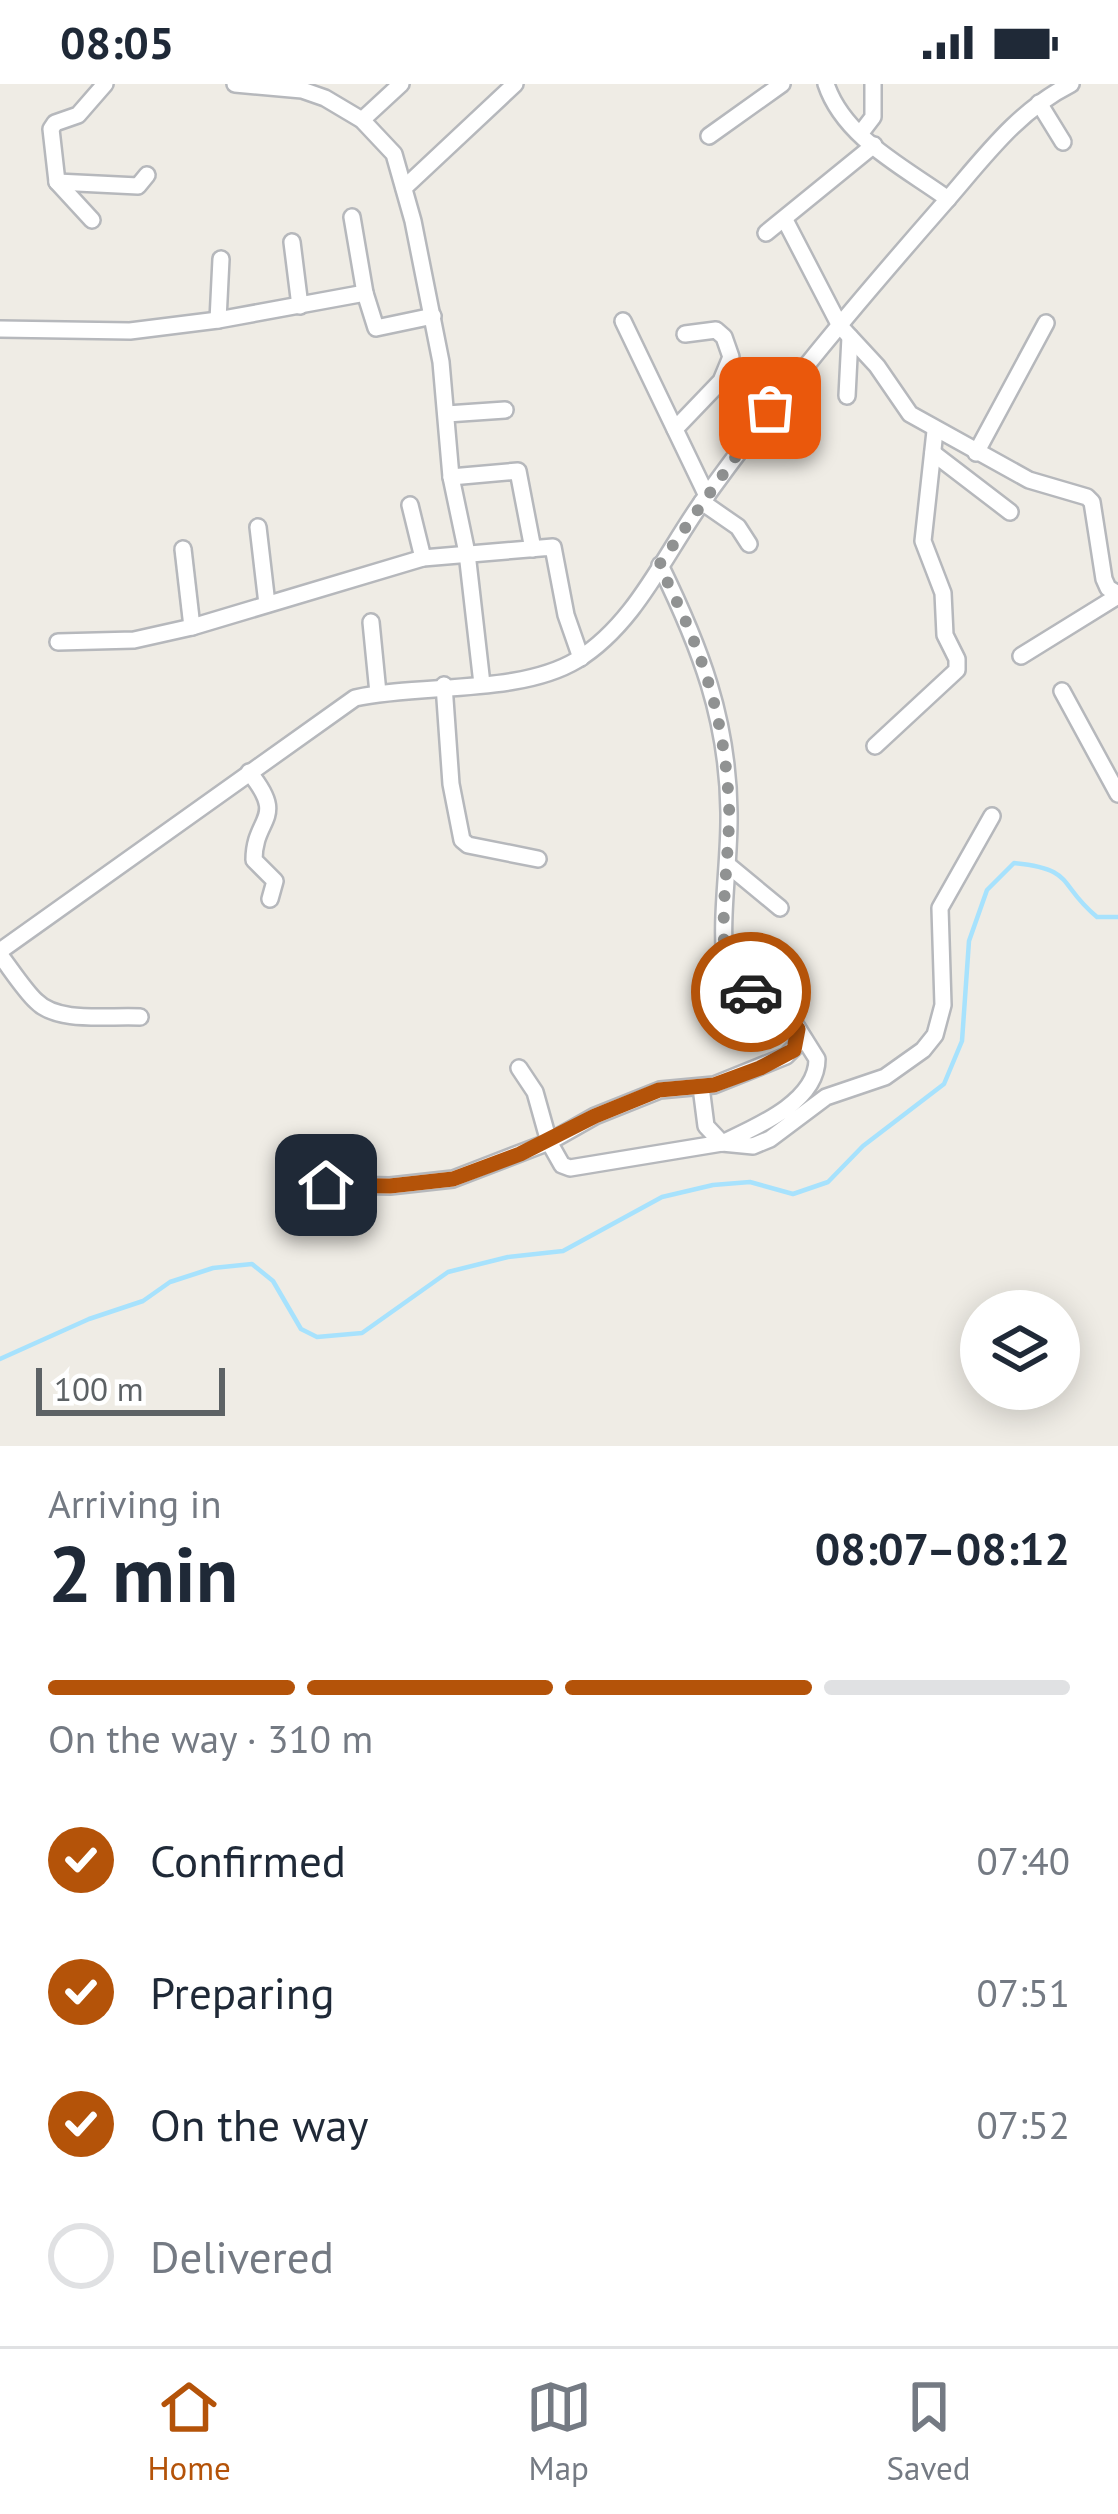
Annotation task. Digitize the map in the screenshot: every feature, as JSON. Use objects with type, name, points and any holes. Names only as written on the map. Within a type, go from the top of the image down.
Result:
[{"type":"street","points":[[92,220],[57,182],[51,129],[55,123],[78,116],[105,84]]},
{"type":"street","points":[[235,84],[302,90],[362,121],[389,147],[404,188],[433,316],[482,684]]},
{"type":"street","points":[[362,121],[400,84]]},
{"type":"street","points":[[404,188],[515,84]]},
{"type":"street","points":[[709,136],[782,84]]},
{"type":"street","points":[[826,84],[835,108],[860,134],[948,200]]},
{"type":"street","points":[[860,134],[873,117],[873,84]]},
{"type":"street","points":[[140,1017],[46,1009],[0,953],[347,702],[378,693],[535,677],[581,658],[628,616],[770,408],[845,331],[948,200],[1039,95],[1071,84]]},
{"type":"street","points":[[1039,95],[1063,142]]},
{"type":"street","points":[[766,233],[874,145]]},
{"type":"street","points":[[57,182],[138,186],[147,176]]},
{"type":"street","points":[[352,218],[376,328],[433,316]]},
{"type":"street","points":[[785,220],[845,331],[877,366],[910,414],[1029,480],[1087,496],[1092,502],[1104,579],[1118,595],[1021,656]]},
{"type":"street","points":[[292,242],[300,306]]},
{"type":"street","points":[[218,320],[221,259]]},
{"type":"street","points":[[0,329],[130,331],[365,293]]},
{"type":"street","points":[[623,321],[705,499],[738,526],[749,544]]},
{"type":"street","points":[[976,453],[1046,323]]},
{"type":"street","points":[[675,429],[721,381],[731,357],[716,330],[685,334]]},
{"type":"street","points":[[845,331],[848,396]]},
{"type":"street","points":[[447,415],[505,410]]},
{"type":"street","points":[[874,746],[957,670],[945,635],[943,592],[922,541],[935,430]]},
{"type":"street","points":[[933,453],[1010,512]]},
{"type":"street","points":[[451,477],[518,471],[533,549]]},
{"type":"street","points":[[410,505],[423,558]]},
{"type":"street","points":[[258,527],[267,604]]},
{"type":"street","points":[[184,549],[192,627]]},
{"type":"street","points":[[58,642],[134,640],[192,627],[423,558],[555,549],[566,615],[581,658]]},
{"type":"street","points":[[659,565],[710,679],[726,764],[726,970],[739,988],[778,1006],[817,1059],[814,1078],[778,1112],[722,1143]]},
{"type":"street","points":[[371,622],[378,693]]},
{"type":"street","points":[[444,685],[451,784],[462,840],[538,859]]},
{"type":"street","points":[[1062,691],[1118,794]]},
{"type":"street","points":[[249,772],[268,802],[268,823],[256,841],[254,860],[275,880],[270,899]]},
{"type":"street","points":[[519,1068],[536,1092],[549,1142],[562,1165],[570,1168],[722,1143],[753,1146],[770,1139],[826,1097],[885,1077],[935,1036],[943,1006],[940,908],[992,816]]},
{"type":"street","points":[[728,865],[780,908]]},
{"type":"street","points":[[298,1184],[390,1186],[453,1179],[549,1142],[595,1116],[659,1090],[727,1082],[786,1056],[796,1045],[798,1029]]},
{"type":"street","points":[[701,1087],[706,1126],[722,1143]]},
{"type":"waterway","points":[[0,1359],[89,1319],[143,1301],[170,1282],[213,1268],[252,1264],[273,1281],[301,1329],[317,1337],[362,1333],[448,1272],[508,1257],[563,1251],[662,1197],[750,1182],[793,1194],[828,1182],[863,1146],[944,1084],[962,1041],[969,941],[987,890],[1014,863],[1048,869],[1097,917],[1118,917]]},
{"type":"way so far","points":[[751,992],[739,988],[726,970],[729,808],[710,679],[659,565],[770,408]]},
{"type":"route","points":[[326,1185],[390,1186],[453,1179],[549,1142],[595,1116],[659,1090],[727,1082],[786,1056],[794,1050],[798,1029],[778,1006],[751,992]]}]
